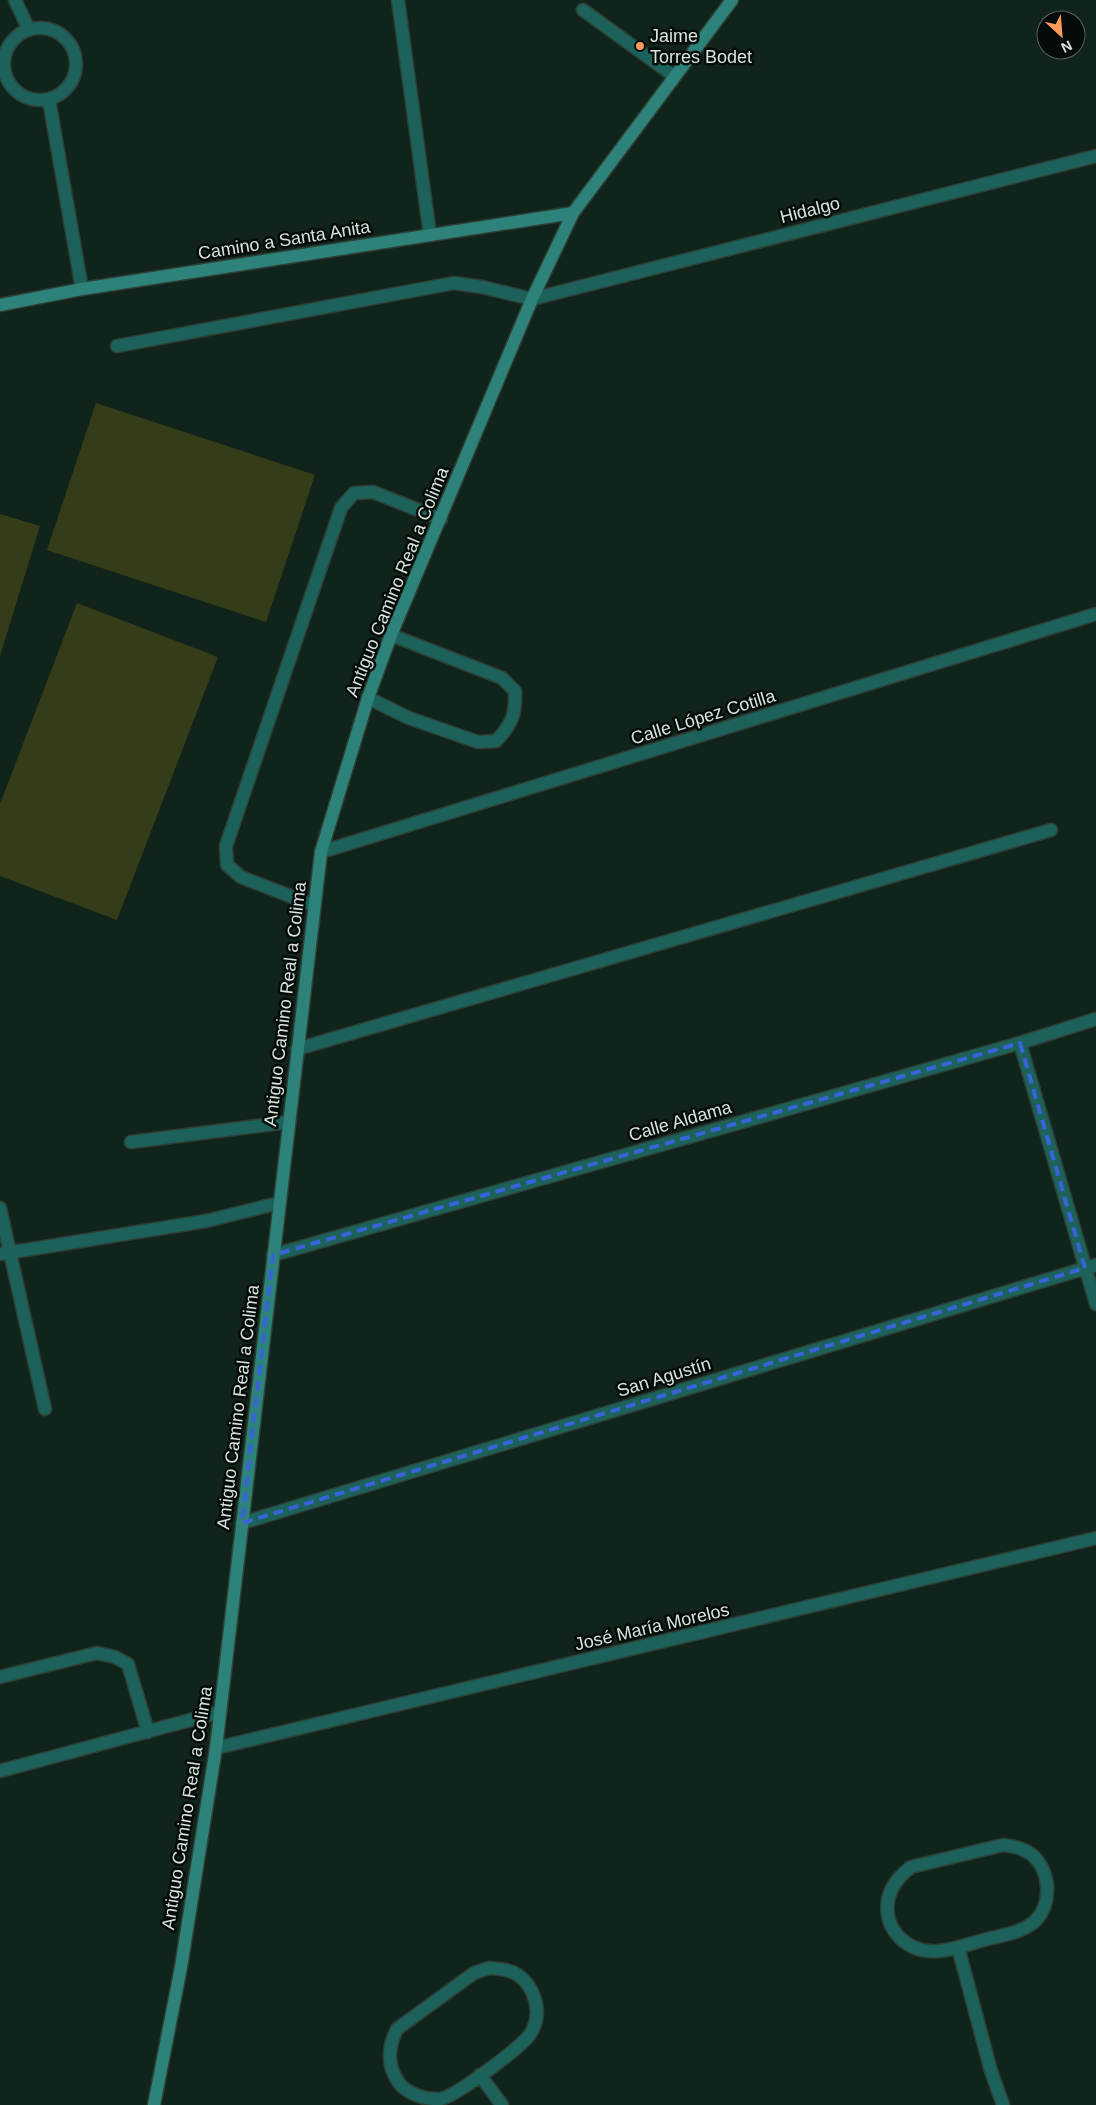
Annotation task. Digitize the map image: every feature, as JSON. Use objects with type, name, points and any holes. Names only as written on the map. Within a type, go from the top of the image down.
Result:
[{"type":"main road","name":"Antiguo Camino Real a Colima","points":[[154,2105],[181,1967],[216,1748],[279,1202],[290,1122],[313,905],[321,852],[368,698],[391,635],[532,299],[573,213],[732,0]]},
{"type":"main road","name":"Camino a Santa Anita","points":[[0,306],[82,289],[573,213]]},
{"type":"street","points":[[15,0],[29,30]]},
{"type":"street","points":[[398,0],[430,235]]},
{"type":"street","points":[[583,10],[674,76]]},
{"type":"street","points":[[36,28],[51,29],[64,36],[73,47],[77,59],[76,73],[70,85],[61,94],[49,100],[34,100],[20,94],[9,84],[4,70],[5,54],[11,42],[22,32],[36,28]]},
{"type":"street","points":[[49,100],[82,289]]},
{"type":"street","name":"Hidalgo","points":[[532,299],[1096,156]]},
{"type":"street","points":[[117,346],[454,283],[482,287],[532,299]]},
{"type":"street","points":[[313,905],[275,888],[241,877],[228,865],[226,846],[341,508],[354,493],[373,492],[441,518]]},
{"type":"street","name":"Calle López Cotilla","points":[[321,852],[1096,614]]},
{"type":"street","points":[[368,698],[409,718],[478,742],[496,740],[508,728],[516,710],[515,691],[502,678],[391,635]]},
{"type":"street","points":[[297,1049],[1051,830]]},
{"type":"street","name":"Calle Aldama","points":[[273,1255],[1020,1043],[1096,1019]]},
{"type":"street","points":[[1020,1043],[1090,1267],[1096,1304]]},
{"type":"street","points":[[131,1142],[290,1122]]},
{"type":"street","points":[[5,1253],[206,1221],[279,1202]]},
{"type":"street","points":[[0,1208],[5,1253],[45,1409]]},
{"type":"street","name":"San Agustín","points":[[242,1523],[1090,1267]]},
{"type":"street","name":"José María Morelos","points":[[216,1748],[1096,1538]]},
{"type":"street","points":[[0,1676],[96,1653],[115,1657],[128,1664],[148,1732]]},
{"type":"street","points":[[0,1771],[220,1712]]},
{"type":"street","points":[[1003,1844],[1018,1847],[1032,1854],[1042,1866],[1047,1880],[1047,1895],[1043,1910],[1034,1922],[1021,1930],[958,1947],[937,1953],[921,1951],[908,1945],[896,1934],[889,1920],[888,1905],[891,1890],[899,1877],[911,1867],[1003,1844]]},
{"type":"street","points":[[958,1947],[991,2071],[1003,2105]]},
{"type":"street","points":[[489,1968],[504,1969],[518,1975],[528,1985],[535,1998],[537,2013],[534,2028],[526,2040],[480,2074],[455,2093],[441,2098],[426,2098],[412,2094],[400,2084],[392,2072],[389,2057],[390,2042],[397,2029],[474,1973],[489,1968]]},
{"type":"street","points":[[480,2074],[502,2105]]},
{"type":"highlighted area","points":[[1020,1043],[1085,1268],[242,1523],[273,1255]]},
{"type":"green space","points":[[96,403],[315,475],[266,622],[47,550]]},
{"type":"green space","points":[[0,514],[40,526],[0,656]]},
{"type":"green space","points":[[77,603],[218,657],[117,920],[0,876],[0,804]]},
{"type":"place","name":"Jaime Torres Bodet","points":[[640,46]]}]
